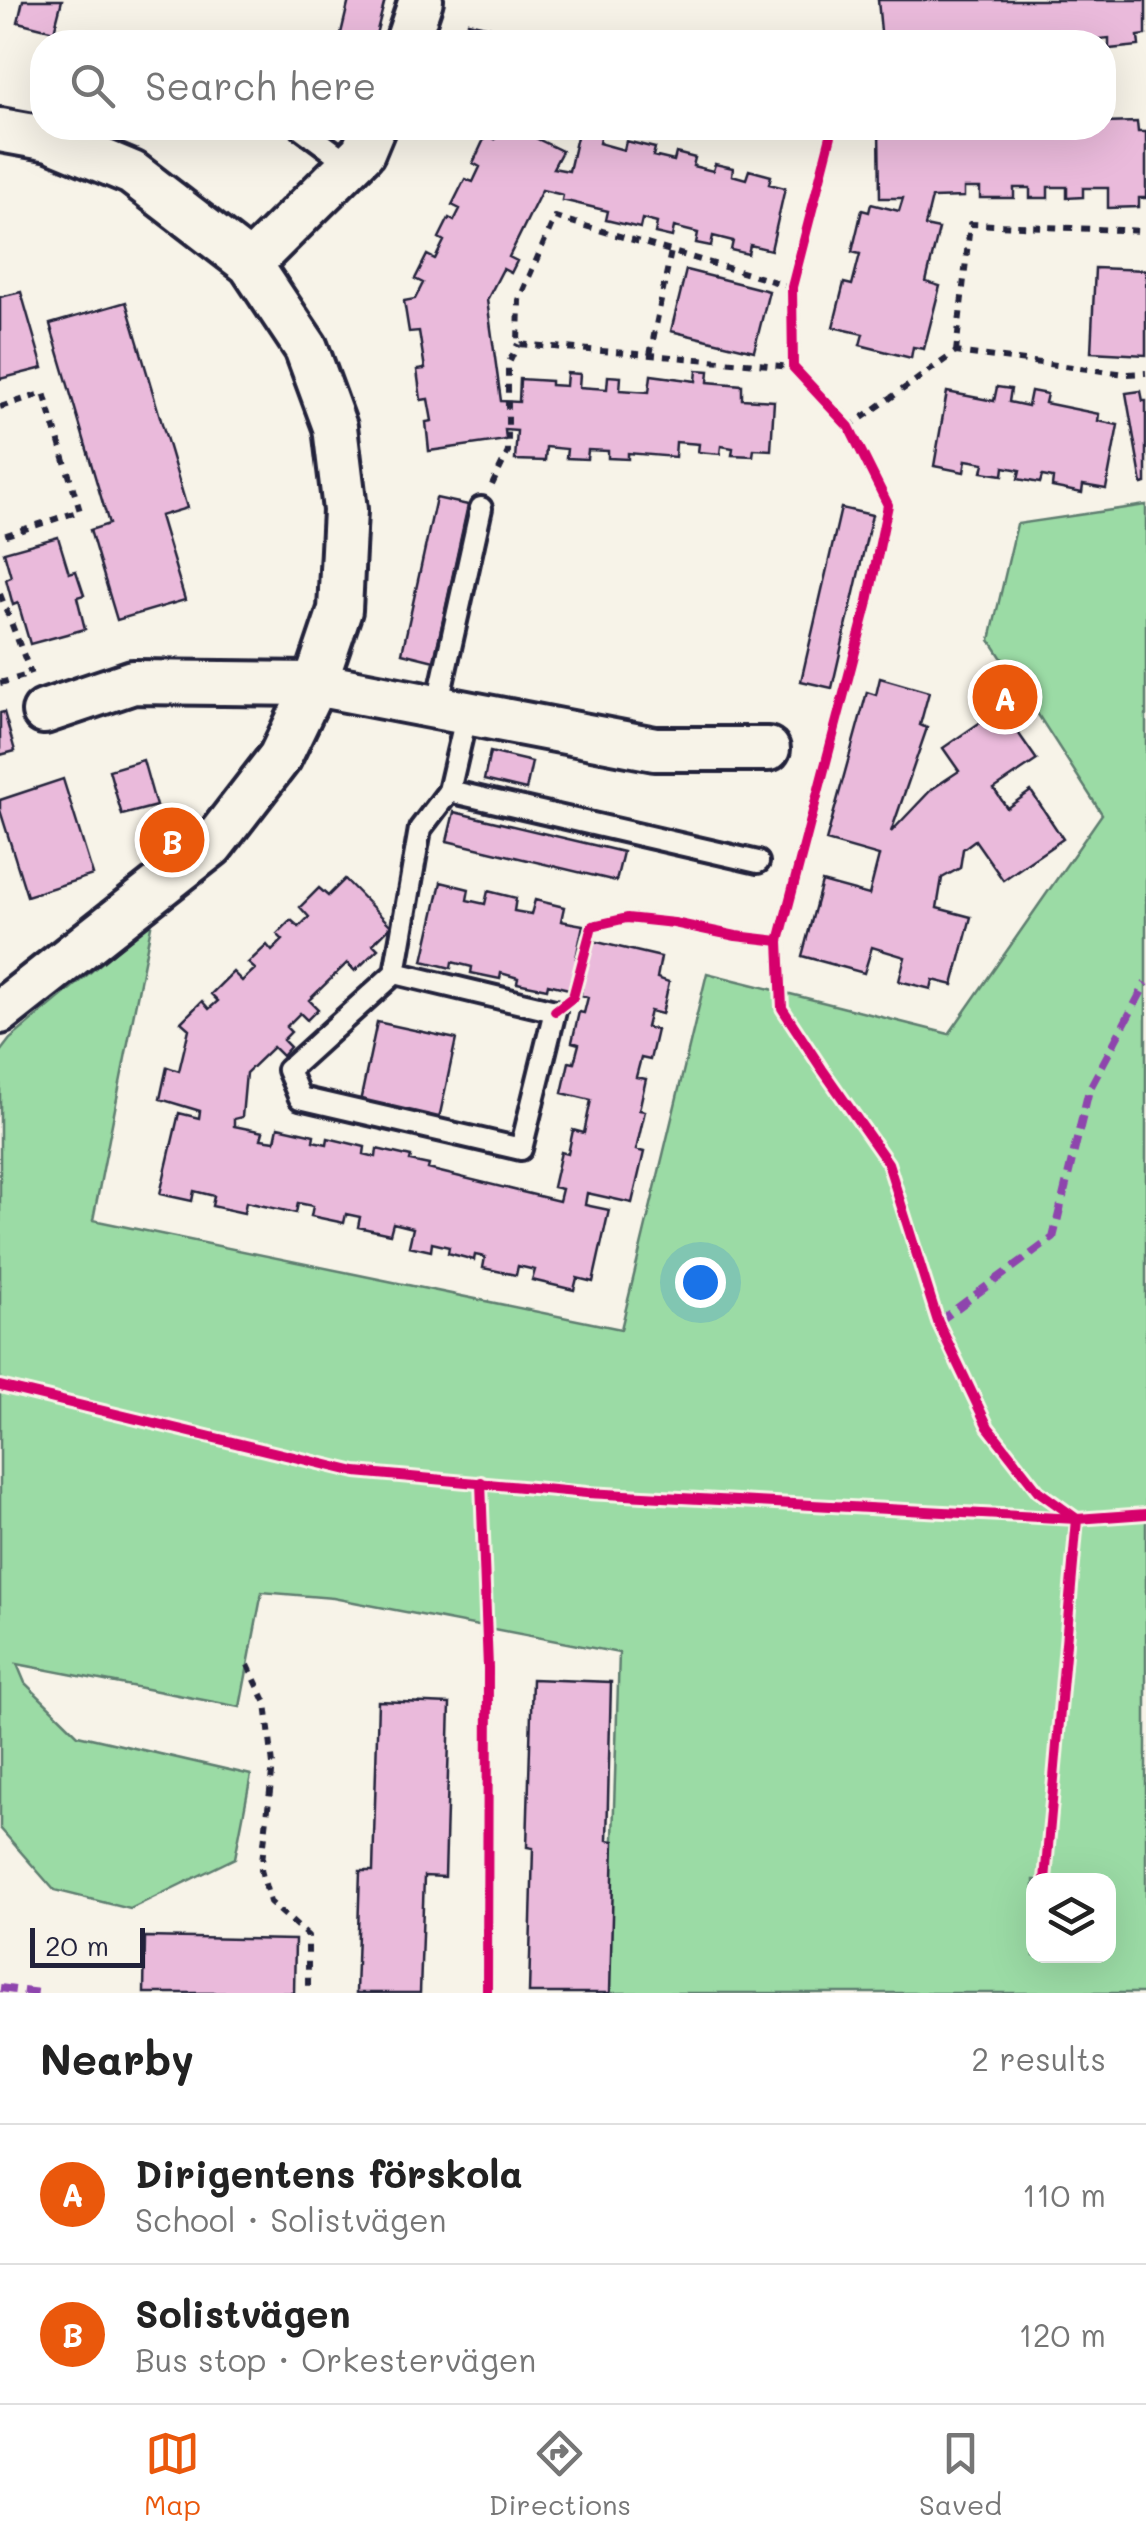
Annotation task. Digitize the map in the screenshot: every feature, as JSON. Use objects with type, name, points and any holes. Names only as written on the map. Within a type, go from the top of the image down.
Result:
[{"type":"street","points":[[411,30],[420,0]]},
{"type":"street","points":[[0,130],[30,135]]},
{"type":"street","points":[[0,1012],[212,845],[280,757],[315,684],[340,610],[345,510],[335,427],[306,348],[250,264],[132,173],[52,140]]},
{"type":"street","points":[[250,264],[364,152],[368,140]]},
{"type":"street","points":[[37,693],[133,682],[315,684],[654,749],[768,749]]},
{"type":"lane","points":[[317,140],[350,165]]},
{"type":"lane","points":[[394,973],[555,1011],[522,1149],[300,1098],[288,1070],[394,973],[420,829],[449,792],[452,710],[481,508]]},
{"type":"lane","points":[[449,792],[758,862]]},
{"type":"path","points":[[481,508],[508,452],[508,365],[518,344],[519,300],[555,217],[792,286]]},
{"type":"path","points":[[956,352],[970,224],[1146,231]]},
{"type":"path","points":[[650,355],[672,251]]},
{"type":"path","points":[[792,303],[797,269]]},
{"type":"path","points":[[518,344],[793,367]]},
{"type":"path","points":[[793,351],[793,367],[804,379]]},
{"type":"path","points":[[849,426],[956,352],[1126,374],[1146,373]]},
{"type":"path","points":[[0,407],[44,392],[80,511],[0,537]]},
{"type":"path","points":[[838,415],[849,426],[856,442]]},
{"type":"path","points":[[0,594],[37,693]]},
{"type":"path","points":[[248,1665],[266,1703],[273,1765],[262,1870],[270,1902],[308,1936],[308,1993]]},
{"type":"green space","points":[[1146,505],[1146,1993],[608,1993],[619,1653],[333,1598],[262,1592],[240,1707],[17,1664],[25,1683],[78,1735],[251,1775],[235,1858],[130,1909],[54,1890],[0,1828],[0,1052],[10,1039],[152,921],[93,1220],[621,1329],[707,973],[949,1034],[1102,814],[990,640],[1017,524]]},
{"type":"building","points":[[23,0],[62,0],[54,30],[18,22]]},
{"type":"building","points":[[349,0],[385,0],[377,30],[342,30]]},
{"type":"building","points":[[878,0],[1146,0],[1146,35],[1138,36],[1139,46],[1116,48],[1116,30],[881,30]]},
{"type":"building","points":[[468,22],[504,30],[466,30]]},
{"type":"building","points":[[1137,122],[1138,132],[1146,132],[1146,198],[1139,198],[1139,207],[1108,208],[1108,188],[1083,188],[1083,197],[1067,198],[1067,187],[1048,187],[1048,198],[1030,198],[1030,188],[1014,188],[1014,198],[980,198],[980,188],[964,188],[964,197],[932,198],[925,226],[939,229],[926,282],[940,286],[924,349],[913,347],[911,358],[860,345],[863,334],[833,327],[844,283],[852,285],[860,254],[852,252],[862,210],[869,212],[871,204],[899,211],[903,198],[880,198],[879,140],[1116,140],[1116,123]]},
{"type":"building","points":[[484,140],[540,140],[562,151],[553,168],[569,171],[576,140],[600,140],[599,143],[624,150],[626,141],[655,148],[653,156],[674,161],[676,153],[695,158],[693,166],[713,171],[715,164],[733,168],[732,175],[746,179],[749,170],[771,176],[769,184],[785,188],[771,250],[750,245],[748,254],[731,250],[733,241],[713,236],[711,246],[696,243],[698,233],[674,227],[672,237],[655,233],[657,223],[642,219],[640,228],[606,220],[608,211],[562,200],[563,195],[542,190],[509,257],[517,261],[511,273],[503,269],[487,300],[501,401],[519,402],[520,379],[566,386],[567,373],[580,374],[579,387],[607,389],[608,376],[621,377],[620,390],[649,392],[651,375],[696,381],[697,370],[709,371],[708,382],[742,385],[742,399],[774,401],[771,450],[754,449],[753,456],[732,455],[733,448],[721,446],[720,454],[698,452],[699,444],[676,442],[675,457],[628,453],[628,459],[608,458],[608,451],[588,450],[587,459],[566,458],[567,449],[546,447],[545,461],[515,460],[517,431],[505,430],[506,440],[429,451],[426,422],[432,421],[428,399],[421,400],[417,370],[425,369],[419,331],[409,332],[404,301],[415,299],[423,283],[415,279],[427,255],[435,259],[444,241],[439,238],[449,218],[454,221],[460,209],[452,205],[465,179],[473,182],[480,167],[473,163]]},
{"type":"building","points":[[1095,268],[1146,270],[1146,355],[1091,352]]},
{"type":"building","points":[[686,270],[769,291],[754,351],[671,331]]},
{"type":"building","points":[[21,292],[43,368],[0,379],[0,297]]},
{"type":"building","points":[[126,302],[187,508],[160,516],[185,600],[117,620],[90,530],[109,524],[50,324]]},
{"type":"building","points":[[997,387],[1011,389],[1009,402],[1028,406],[1031,391],[1047,394],[1045,403],[1099,414],[1098,421],[1118,425],[1106,489],[1083,485],[1082,493],[1052,487],[1053,478],[1042,476],[1040,483],[1018,479],[1020,470],[1004,467],[1003,475],[982,472],[984,463],[966,460],[964,472],[934,466],[947,392],[994,401]]},
{"type":"building","points":[[1141,391],[1146,401],[1146,483],[1142,484],[1126,393]]},
{"type":"building","points":[[436,498],[468,505],[434,661],[402,653]]},
{"type":"building","points":[[841,508],[872,515],[832,688],[801,681]]},
{"type":"building","points":[[58,537],[69,573],[76,571],[84,595],[77,597],[85,629],[30,644],[18,603],[13,605],[4,552]]},
{"type":"building","points":[[880,678],[929,692],[920,725],[927,728],[891,832],[932,789],[959,771],[943,748],[1001,708],[1037,760],[994,789],[1007,808],[1031,791],[1063,839],[1003,880],[975,840],[963,849],[960,868],[942,878],[937,908],[971,917],[953,985],[933,980],[931,989],[899,981],[905,957],[872,947],[864,973],[802,956],[822,882],[869,895],[879,856],[826,841],[867,692],[876,695]]},
{"type":"building","points":[[4,712],[15,751],[0,755],[0,713]]},
{"type":"building","points":[[490,752],[532,762],[526,790],[484,780]]},
{"type":"building","points":[[143,760],[156,806],[122,815],[109,770]]},
{"type":"building","points":[[63,779],[93,875],[27,896],[0,800]]},
{"type":"building","points":[[454,812],[623,852],[616,881],[447,841]]},
{"type":"building","points":[[345,879],[391,926],[373,944],[378,949],[355,971],[347,963],[309,1000],[318,1009],[307,1020],[300,1013],[286,1027],[291,1032],[283,1040],[290,1047],[282,1056],[273,1047],[246,1073],[242,1117],[234,1119],[234,1126],[263,1132],[261,1139],[275,1141],[278,1127],[314,1135],[313,1141],[327,1144],[328,1138],[365,1147],[364,1154],[376,1157],[377,1149],[411,1157],[410,1161],[429,1165],[428,1169],[559,1201],[562,1189],[553,1187],[561,1152],[568,1154],[573,1130],[584,1133],[591,1100],[562,1093],[569,1062],[574,1063],[579,1044],[572,1042],[579,1012],[584,1013],[588,997],[581,995],[582,989],[548,984],[547,989],[517,983],[518,978],[501,973],[500,979],[471,973],[472,967],[452,962],[451,968],[423,961],[441,882],[469,889],[467,900],[485,904],[488,891],[516,898],[514,911],[531,914],[535,900],[564,907],[561,921],[583,925],[576,958],[589,961],[593,941],[661,957],[657,978],[669,982],[662,1014],[650,1011],[646,1027],[657,1030],[650,1060],[641,1058],[636,1077],[646,1079],[639,1110],[645,1111],[636,1150],[644,1152],[632,1203],[587,1193],[585,1205],[609,1210],[593,1282],[577,1278],[574,1290],[532,1280],[535,1270],[518,1266],[516,1275],[483,1268],[485,1257],[475,1255],[474,1260],[448,1253],[449,1247],[432,1243],[431,1251],[409,1246],[413,1228],[393,1223],[390,1234],[358,1227],[360,1217],[346,1214],[344,1223],[311,1216],[313,1206],[298,1203],[296,1213],[246,1202],[244,1213],[212,1206],[214,1196],[194,1191],[192,1201],[160,1194],[179,1113],[199,1118],[200,1111],[160,1099],[167,1067],[179,1071],[189,1029],[181,1022],[202,1001],[209,1009],[218,1001],[211,994],[233,972],[242,981],[255,969],[248,963],[267,945],[272,951],[283,940],[277,934],[291,920],[299,927],[309,917],[300,907],[319,888],[328,896]]},
{"type":"building","points":[[377,1022],[456,1039],[439,1119],[360,1102]]},
{"type":"building","points":[[532,1679],[611,1682],[607,1840],[614,1841],[610,1993],[529,1993],[533,1848],[527,1847]]},
{"type":"building","points":[[378,1701],[450,1704],[445,1877],[424,1876],[420,1993],[356,1993],[360,1871],[373,1871]]},
{"type":"building","points":[[145,1937],[295,1940],[294,1993],[144,1993]]},
{"type":"marked path","points":[[938,1322],[1053,1238],[1089,1090],[1146,983]]},
{"type":"marked path","points":[[0,1988],[39,1993]]},
{"type":"cycle path","points":[[830,140],[792,287],[793,367],[849,427],[888,505],[867,606],[779,941],[782,1008],[888,1163],[938,1322],[988,1427],[1038,1491],[1077,1519]]},
{"type":"cycle path","points":[[555,1011],[573,997],[592,926],[627,918],[779,941]]},
{"type":"cycle path","points":[[0,1386],[356,1472],[587,1493],[1077,1519],[1146,1514]]},
{"type":"cycle path","points":[[481,1482],[488,1668],[487,1993]]},
{"type":"cycle path","points":[[1046,1873],[1077,1519]]},
{"type":"place","name":"Dirigentens förskola","points":[[1005,697]]},
{"type":"place","name":"Solistvägen","points":[[172,840]]}]
